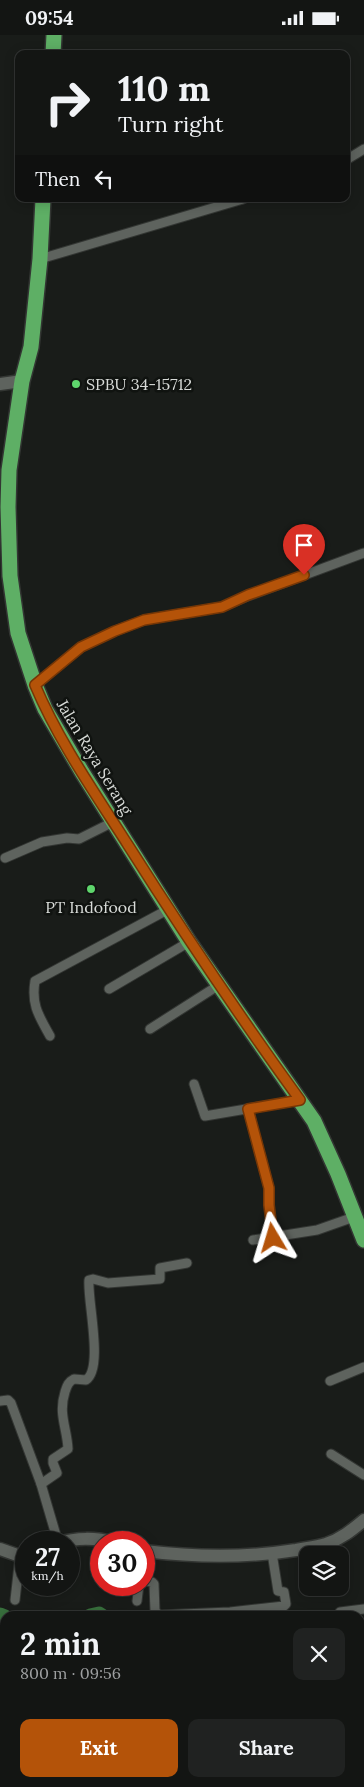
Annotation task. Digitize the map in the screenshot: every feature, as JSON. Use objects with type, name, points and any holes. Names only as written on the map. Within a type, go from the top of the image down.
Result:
[{"type":"highway","points":[[53,50],[54,35]]},
{"type":"highway","name":"Jalan Raya Serang","points":[[43,202],[40,259],[31,347],[22,381],[9,471],[10,576],[18,633],[35,685],[56,729],[189,941],[314,1121],[338,1174],[364,1240]]},
{"type":"street","points":[[350,158],[364,149]]},
{"type":"street","points":[[40,259],[233,202]]},
{"type":"street","points":[[0,384],[22,381]]},
{"type":"street","points":[[35,685],[81,647],[115,631],[144,620],[222,607],[248,595],[364,553]]},
{"type":"street","points":[[5,857],[42,842],[67,838],[79,839],[113,822]]},
{"type":"street","points":[[50,1036],[35,1009],[32,995],[35,981],[169,909]]},
{"type":"street","points":[[109,989],[189,941]]},
{"type":"street","points":[[150,1029],[219,985]]},
{"type":"street","points":[[194,1084],[205,1116],[300,1100]]},
{"type":"street","points":[[248,1109],[269,1188],[273,1238]]},
{"type":"street","points":[[252,1240],[317,1230],[354,1217]]},
{"type":"street","points":[[41,1484],[57,1473],[53,1463],[54,1459],[68,1449],[62,1416],[68,1383],[74,1379],[86,1380],[92,1375],[94,1363],[93,1318],[89,1280],[93,1279],[108,1283],[160,1279],[160,1268],[187,1263]]},
{"type":"street","points":[[330,1381],[364,1367]]},
{"type":"street","points":[[0,1401],[8,1400],[11,1403],[41,1484],[55,1531]]},
{"type":"street","points":[[331,1454],[364,1475]]},
{"type":"street","points":[[155,1552],[186,1555],[272,1553],[326,1544],[350,1532],[364,1520]]},
{"type":"street","points":[[0,1549],[15,1553]]},
{"type":"street","points":[[239,1611],[284,1606],[286,1604],[284,1592],[278,1591],[272,1553]]},
{"type":"street","points":[[15,1600],[16,1596]]},
{"type":"street","points":[[137,1601],[138,1596]]},
{"type":"street","points":[[154,1596],[155,1611]]},
{"type":"street","points":[[348,1611],[364,1609]]},
{"type":"place","name":"SPBU 34-15712","points":[[76,384]]},
{"type":"place","name":"PT Indofood","points":[[91,889]]},
{"type":"route","points":[[273,1238],[269,1188],[248,1109],[300,1100],[189,941],[126,843],[56,729],[35,685],[81,647],[115,631],[144,620],[222,607],[248,595],[304,575]]}]
